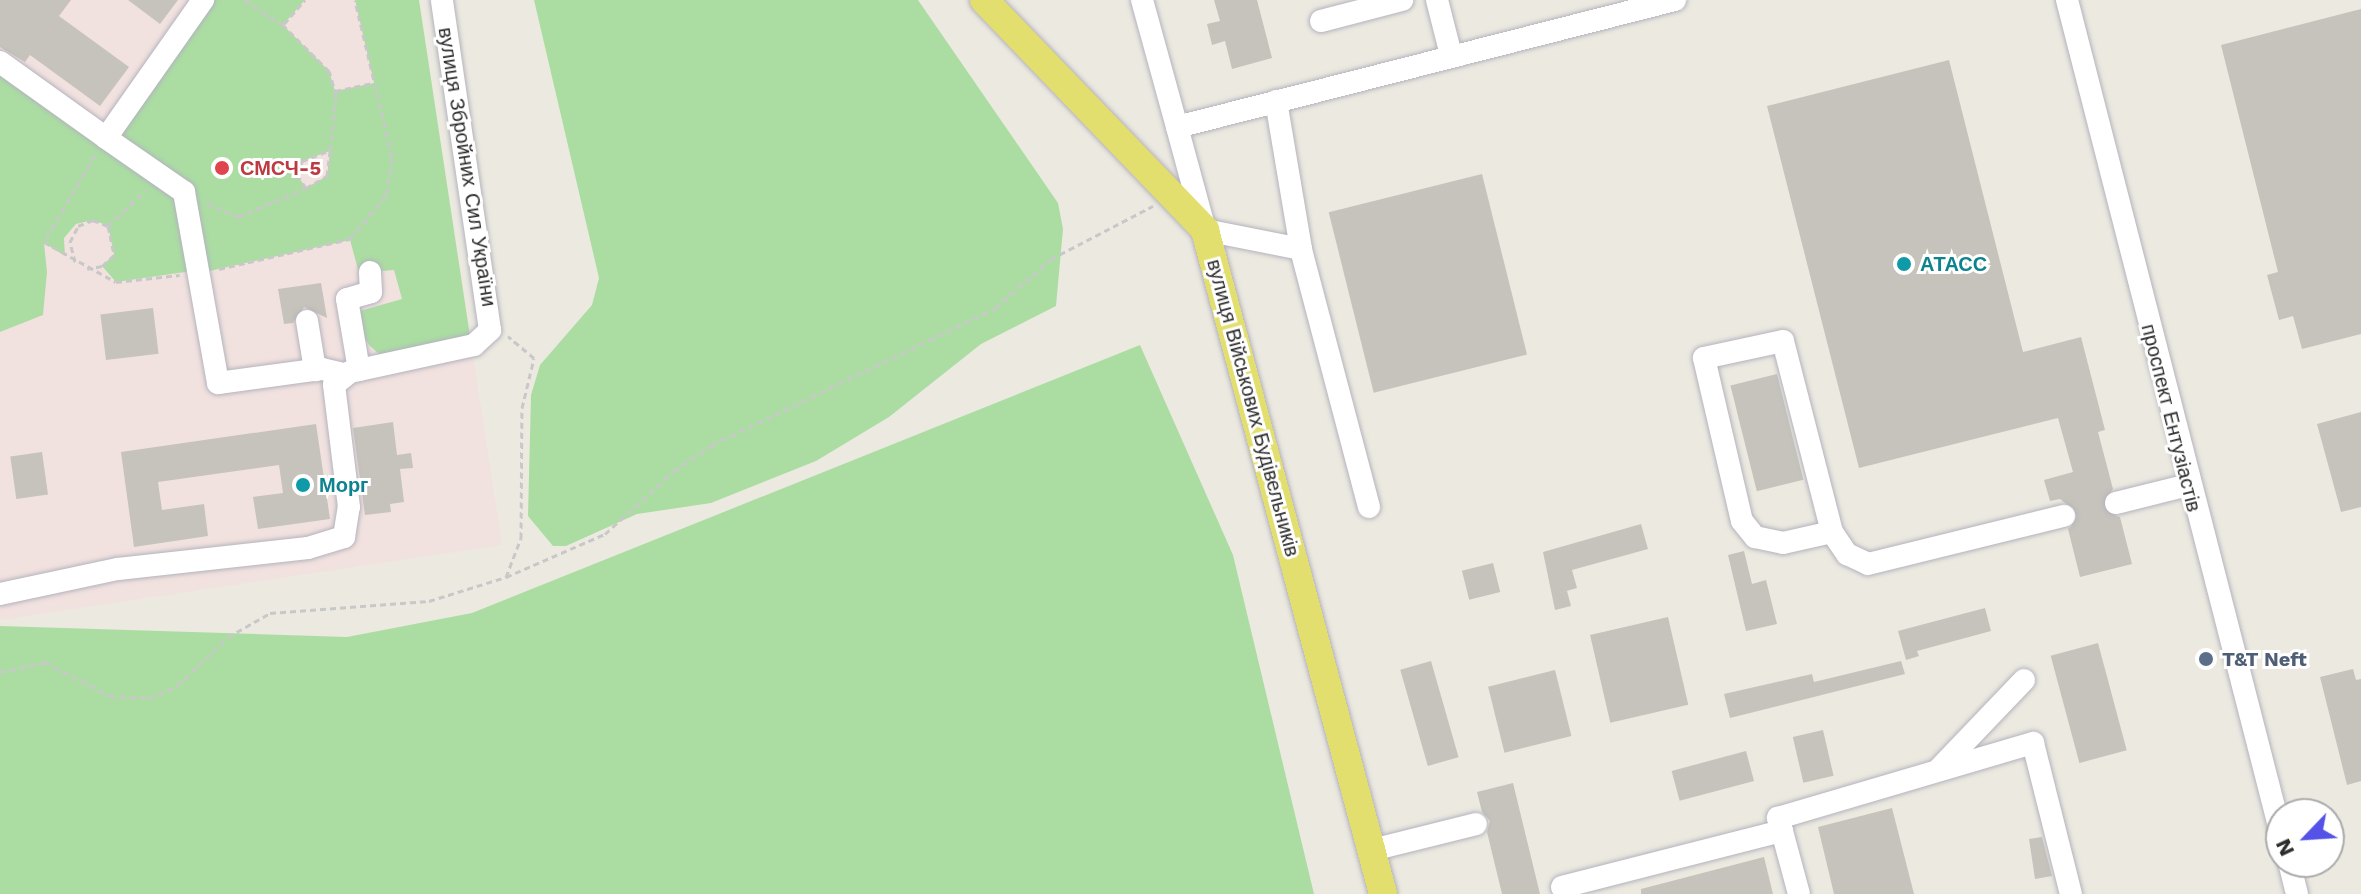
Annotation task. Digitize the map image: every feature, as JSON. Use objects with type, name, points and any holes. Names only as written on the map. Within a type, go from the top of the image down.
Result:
[{"type":"main road","name":"вулиця Військових Будівельників","points":[[984,0],[1174,194],[1205,230],[1383,894]]},
{"type":"street","points":[[106,138],[203,0]]},
{"type":"street","name":"вулиця Збройних Сил України","points":[[351,372],[474,345],[487,336],[491,322],[442,0]]},
{"type":"street","points":[[1142,0],[1205,230],[1301,249]]},
{"type":"street","points":[[1321,21],[1402,0]]},
{"type":"street","points":[[1437,0],[1451,55]]},
{"type":"street","points":[[1177,127],[1675,0]]},
{"type":"street","name":"проспект Ентузіастів","points":[[2067,0],[2188,485],[2271,798]]},
{"type":"street","points":[[0,62],[184,192],[196,274],[218,383],[315,370],[351,372]]},
{"type":"street","points":[[1276,101],[1301,249],[1369,507]]},
{"type":"street","points":[[0,594],[118,569],[340,541],[347,531],[349,507],[332,394],[351,372],[347,299],[371,292],[370,272]]},
{"type":"street","points":[[307,321],[315,370]]},
{"type":"street","points":[[1832,532],[1783,543],[1755,537],[1746,527],[1704,358],[1783,341],[1832,532],[1847,554],[1868,564],[2064,516]]},
{"type":"street","points":[[2116,503],[2188,485]]},
{"type":"street","points":[[1937,772],[2024,680]]},
{"type":"street","points":[[1799,894],[1778,818],[2033,743],[2071,894]]},
{"type":"street","points":[[1372,850],[1476,824]]},
{"type":"street","points":[[1562,887],[1782,831]]},
{"type":"path","points":[[184,192],[238,217],[327,176],[334,91],[329,71],[283,25],[244,0]]},
{"type":"path","points":[[283,25],[305,0]]},
{"type":"path","points":[[106,138],[44,242],[86,269],[116,282],[196,274],[323,249],[350,239],[371,218],[387,194],[392,157],[355,0]]},
{"type":"path","points":[[334,91],[374,83]]},
{"type":"path","points":[[306,188],[298,176],[302,161],[330,150]]},
{"type":"path","points":[[108,226],[162,176]]},
{"type":"path","points":[[0,672],[45,662],[110,696],[149,698],[177,686],[228,637],[270,613],[408,604],[455,596],[506,577],[605,534],[674,471],[712,445],[995,308],[1051,259],[1174,194]]},
{"type":"path","points":[[75,262],[70,242],[78,226],[93,220],[108,226]]},
{"type":"path","points":[[86,269],[102,266],[114,255],[108,226]]},
{"type":"path","points":[[491,322],[534,358],[522,408],[521,538],[506,577]]},
{"type":"shaded area","name":"СМСЧ-5","points":[[0,0],[419,0],[502,545],[0,620]]},
{"type":"green space","points":[[203,0],[305,0],[283,25],[329,71],[335,91],[374,83],[355,0],[419,0],[470,336],[379,354],[361,333],[360,311],[402,299],[394,270],[359,273],[350,240],[196,274],[184,192],[106,138]],"holes":[[[330,151],[327,176],[306,188],[298,176],[302,161]]]},
{"type":"green space","points":[[534,0],[918,0],[1058,203],[1063,229],[1056,306],[981,344],[889,417],[816,461],[711,503],[637,514],[566,546],[553,546],[528,516],[531,395],[540,365],[592,305],[599,278]]},
{"type":"green space","points":[[0,70],[180,194],[192,271],[116,282],[102,266],[114,254],[108,226],[93,220],[76,224],[64,238],[65,256],[44,243],[47,272],[43,315],[0,332]]},
{"type":"green space","points":[[1140,345],[1233,555],[1314,894],[0,894],[0,626],[347,637],[472,613]]},
{"type":"building","points":[[0,0],[71,0],[59,16],[129,67],[100,106],[30,55],[25,62],[0,47]]},
{"type":"building","points":[[128,0],[178,0],[160,24]]},
{"type":"building","points":[[1214,0],[1257,0],[1272,58],[1232,69],[1225,41],[1212,45],[1207,24],[1220,21]]},
{"type":"building","points":[[2361,9],[2361,334],[2302,349],[2293,316],[2279,320],[2267,275],[2278,272],[2221,45]]},
{"type":"building","name":"АТАСС","points":[[1949,60],[2023,352],[2081,337],[2105,430],[2098,432],[2113,489],[2102,506],[2107,513],[2120,517],[2132,564],[2080,577],[2068,529],[2077,521],[2077,512],[2060,499],[2050,501],[2044,480],[2073,472],[2058,418],[1859,468],[1767,106]]},
{"type":"building","points":[[1482,174],[1527,354],[1374,393],[1329,212]]},
{"type":"building","points":[[321,283],[327,318],[304,307],[293,323],[284,324],[278,289]]},
{"type":"building","points":[[153,308],[159,354],[106,360],[100,314]]},
{"type":"building","points":[[1777,374],[1803,480],[1757,491],[1730,386]]},
{"type":"building","points":[[2361,412],[2361,507],[2341,512],[2317,424]]},
{"type":"building","name":"Морг","points":[[393,422],[397,455],[411,453],[413,468],[400,469],[404,502],[390,504],[391,512],[365,515],[353,428]]},
{"type":"building","name":"Морг","points":[[316,424],[330,519],[258,529],[253,497],[283,493],[279,465],[158,482],[162,510],[204,504],[208,536],[134,547],[121,452]]},
{"type":"building","points":[[42,452],[48,495],[16,499],[10,456]]},
{"type":"building","points":[[1641,524],[1648,549],[1572,570],[1577,588],[1556,594],[1567,591],[1571,606],[1555,610],[1543,552]]},
{"type":"building","points":[[1744,551],[1752,584],[1766,580],[1777,624],[1746,631],[1728,555]]},
{"type":"building","points":[[1493,563],[1500,592],[1469,600],[1462,571]]},
{"type":"building","points":[[1985,608],[1991,631],[1917,651],[1919,656],[1906,660],[1898,631]]},
{"type":"building","points":[[1668,617],[1688,705],[1610,723],[1590,635]]},
{"type":"building","points":[[2098,643],[2127,750],[2079,763],[2051,656]]},
{"type":"building","points":[[1431,661],[1459,757],[1428,766],[1400,670]]},
{"type":"building","points":[[1901,661],[1905,674],[1730,718],[1724,694],[1812,674],[1814,682]]},
{"type":"building","points":[[2353,669],[2356,680],[2361,679],[2361,781],[2347,785],[2320,677]]},
{"type":"building","points":[[1555,670],[1571,736],[1505,753],[1488,687]]},
{"type":"building","points":[[1823,730],[1834,776],[1803,783],[1793,737]]},
{"type":"building","points":[[1746,751],[1754,781],[1680,801],[1672,771]]},
{"type":"building","points":[[1513,783],[1540,894],[1502,894],[1487,832],[1490,821],[1482,812],[1477,792]]},
{"type":"building","points":[[1892,808],[1914,894],[1834,894],[1818,827]]},
{"type":"building","points":[[2042,837],[2052,876],[2035,879],[2029,839]]},
{"type":"building","points":[[1764,857],[1773,894],[1641,894],[1641,889]]},
{"type":"tunnel","points":[[2064,516],[2116,503]]},
{"type":"place","name":"СМСЧ-5","points":[[222,168]]},
{"type":"place","name":"АТАСС","points":[[1904,264]]},
{"type":"place","name":"Морг","points":[[303,485]]},
{"type":"place","name":"T&T Neft","points":[[2206,659]]}]
